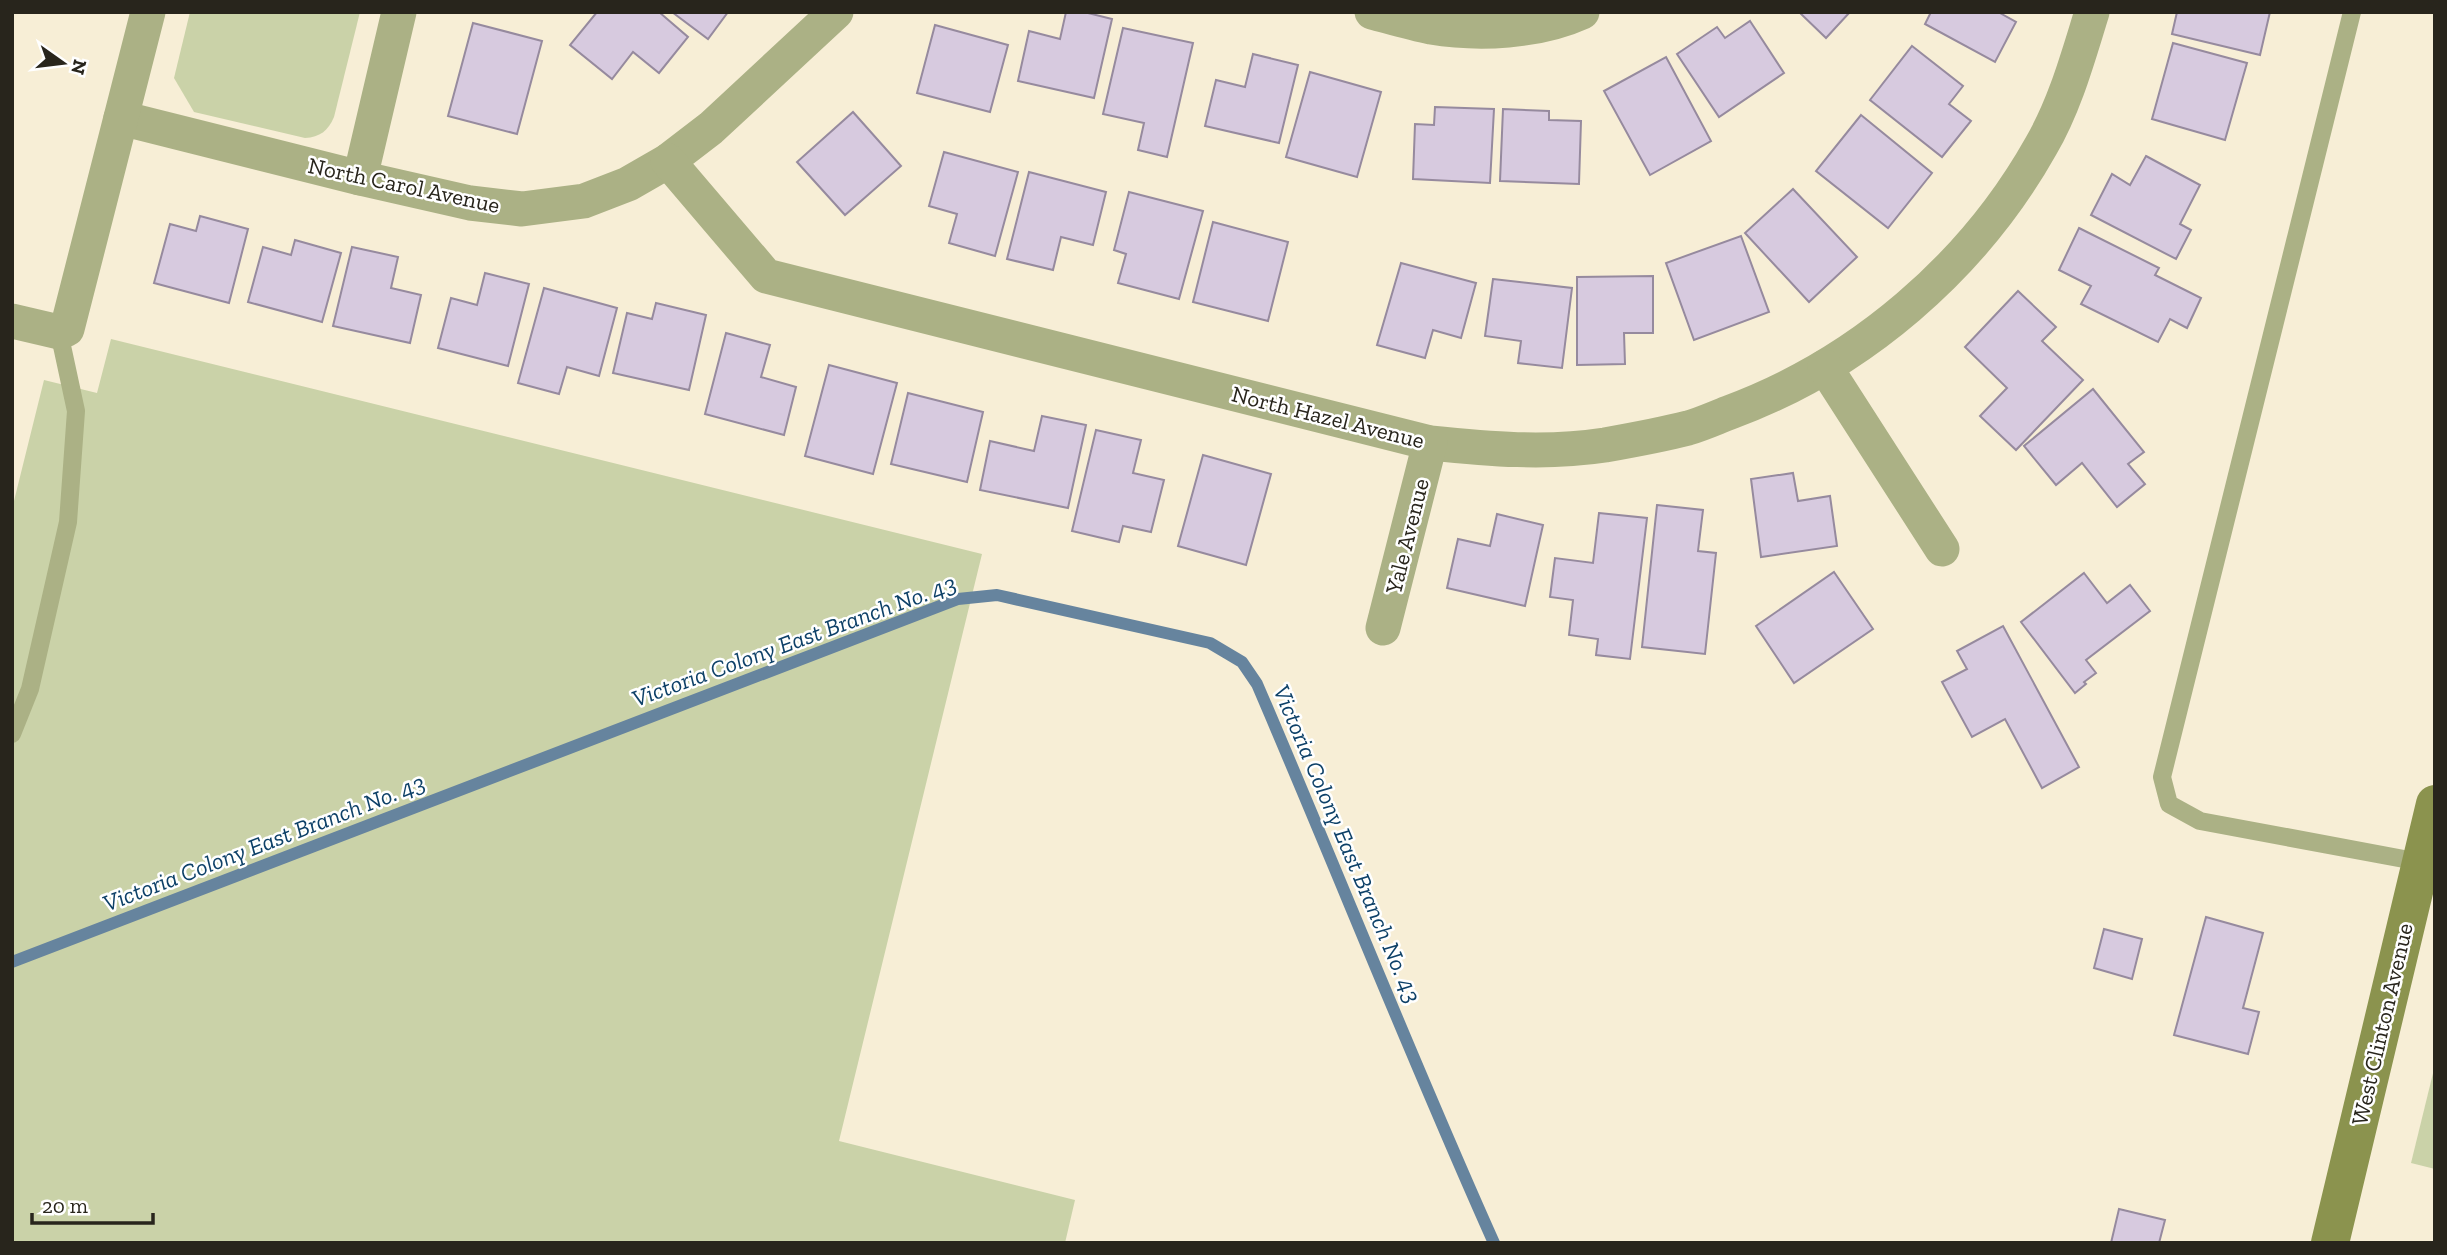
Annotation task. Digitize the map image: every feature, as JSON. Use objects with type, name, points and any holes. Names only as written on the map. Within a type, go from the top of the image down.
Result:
[{"type":"main road","name":"West Clinton Avenue","points":[[2330,1243],[2435,804]]},
{"type":"street","points":[[12,321],[63,330],[148,12]]},
{"type":"street","points":[[360,178],[399,12]]},
{"type":"street","name":"North Carol Avenue","points":[[121,118],[470,203],[522,209],[584,201],[628,184],[668,161],[711,128],[836,12]]},
{"type":"street","points":[[1372,12],[1431,27],[1484,31],[1531,26],[1582,12]]},
{"type":"street","name":"North Hazel Avenue","points":[[668,161],[766,276],[1430,443],[1511,451],[1603,445],[1690,427],[1759,402],[1825,367],[1878,331],[1929,288],[1964,254],[2000,208],[2042,145],[2070,80],[2092,12]]},
{"type":"street","points":[[1825,367],[1941,549]]},
{"type":"street","name":"Yale Avenue","points":[[1383,628],[1430,443]]},
{"type":"lane","points":[[2352,12],[2162,776],[2169,804],[2200,821],[2420,862]]},
{"type":"lane","points":[[12,734],[30,689],[68,522],[76,411],[63,330]]},
{"type":"green space","points":[[190,12],[360,12],[334,117],[326,130],[319,135],[305,138],[194,112],[174,78]]},
{"type":"green space","points":[[111,339],[982,554],[839,1141],[1075,1200],[1065,1243],[12,1243],[12,509],[44,380],[97,393]]},
{"type":"green space","points":[[2435,1065],[2435,1169],[2411,1163]]},
{"type":"building","points":[[597,12],[659,12],[688,37],[659,73],[633,52],[612,79],[570,45]]},
{"type":"building","points":[[672,12],[728,12],[708,39]]},
{"type":"building","points":[[1066,12],[1084,12],[1112,19],[1094,98],[1018,81],[1029,31],[1060,39]]},
{"type":"building","points":[[1799,12],[1850,12],[1826,38]]},
{"type":"building","points":[[1931,12],[1998,12],[2016,22],[1995,62],[1925,24]]},
{"type":"building","points":[[2177,12],[2270,12],[2260,55],[2172,34]]},
{"type":"building","points":[[1750,21],[1784,73],[1719,117],[1677,54],[1717,27],[1725,38]]},
{"type":"building","points":[[473,23],[542,41],[517,134],[448,116]]},
{"type":"building","points":[[935,25],[1008,45],[990,112],[917,93]]},
{"type":"building","points":[[1123,28],[1193,43],[1167,157],[1138,150],[1144,123],[1103,114]]},
{"type":"building","points":[[2173,43],[2247,63],[2225,140],[2152,119]]},
{"type":"building","points":[[1912,46],[1963,86],[1949,104],[1971,121],[1942,157],[1870,100]]},
{"type":"building","points":[[1253,54],[1298,65],[1279,143],[1205,126],[1216,80],[1245,87]]},
{"type":"building","points":[[1666,57],[1711,141],[1650,175],[1604,91]]},
{"type":"building","points":[[1310,72],[1381,92],[1357,177],[1286,157]]},
{"type":"building","points":[[1435,107],[1494,109],[1490,183],[1413,179],[1415,124],[1434,125]]},
{"type":"building","points":[[1503,109],[1549,111],[1549,120],[1581,121],[1579,184],[1500,181]]},
{"type":"building","points":[[853,112],[901,166],[845,215],[797,162]]},
{"type":"building","points":[[1861,115],[1932,173],[1888,228],[1816,171]]},
{"type":"building","points":[[944,152],[1018,172],[995,256],[949,243],[957,214],[929,206]]},
{"type":"building","points":[[2146,156],[2200,185],[2180,224],[2191,230],[2176,259],[2091,215],[2112,174],[2130,185]]},
{"type":"building","points":[[1029,172],[1106,192],[1093,245],[1061,237],[1053,270],[1007,259]]},
{"type":"building","points":[[1793,189],[1857,257],[1809,302],[1745,233]]},
{"type":"building","points":[[1129,192],[1203,211],[1179,299],[1118,283],[1126,254],[1114,250]]},
{"type":"building","points":[[200,216],[248,229],[229,303],[154,283],[170,224],[196,231]]},
{"type":"building","points":[[1213,222],[1288,242],[1268,321],[1193,302]]},
{"type":"building","points":[[2079,228],[2159,268],[2155,275],[2201,298],[2187,328],[2170,319],[2158,342],[2081,304],[2091,286],[2059,270]]},
{"type":"building","points":[[1741,236],[1769,312],[1694,340],[1666,263]]},
{"type":"building","points":[[295,240],[341,253],[322,322],[248,302],[263,247],[291,255]]},
{"type":"building","points":[[352,247],[398,257],[391,288],[421,295],[410,343],[333,326]]},
{"type":"building","points":[[1401,263],[1476,283],[1461,338],[1433,330],[1425,358],[1377,345]]},
{"type":"building","points":[[485,273],[529,284],[508,366],[438,348],[451,298],[477,305]]},
{"type":"building","points":[[1653,276],[1653,333],[1624,333],[1625,364],[1577,365],[1577,277]]},
{"type":"building","points":[[1493,279],[1572,288],[1562,368],[1518,363],[1521,341],[1485,336]]},
{"type":"building","points":[[544,288],[617,308],[599,376],[567,367],[559,394],[518,383]]},
{"type":"building","points":[[2018,291],[2056,327],[2042,341],[2083,380],[2016,450],[1980,416],[2007,388],[1965,347]]},
{"type":"building","points":[[656,303],[706,315],[689,390],[613,373],[627,313],[652,319]]},
{"type":"building","points":[[726,333],[770,345],[761,377],[796,387],[784,435],[705,414]]},
{"type":"building","points":[[829,365],[897,383],[873,474],[805,456]]},
{"type":"building","points":[[2093,389],[2144,452],[2128,464],[2145,484],[2117,507],[2082,463],[2056,485],[2024,446]]},
{"type":"building","points":[[908,393],[983,412],[967,482],[891,464]]},
{"type":"building","points":[[1042,416],[1086,425],[1068,508],[980,490],[990,441],[1034,451]]},
{"type":"building","points":[[1096,430],[1141,440],[1133,473],[1164,480],[1151,532],[1123,526],[1119,542],[1072,531]]},
{"type":"building","points":[[1203,455],[1271,474],[1246,565],[1178,546]]},
{"type":"building","points":[[1793,473],[1798,501],[1830,496],[1837,546],[1761,557],[1751,479]]},
{"type":"building","points":[[1657,505],[1703,510],[1698,551],[1716,553],[1705,654],[1642,647]]},
{"type":"building","points":[[1599,513],[1647,518],[1630,659],[1596,655],[1598,639],[1569,635],[1573,600],[1550,597],[1555,558],[1593,563]]},
{"type":"building","points":[[1497,514],[1543,525],[1525,606],[1447,588],[1458,539],[1490,546]]},
{"type":"building","points":[[1834,572],[1873,629],[1794,683],[1756,626]]},
{"type":"building","points":[[2084,573],[2107,603],[2130,585],[2150,611],[2086,660],[2096,673],[2075,693],[2021,622]]},
{"type":"building","points":[[2003,626],[2079,767],[2042,788],[2005,719],[1972,737],[1942,682],[1967,669],[1957,651]]},
{"type":"building","points":[[2206,917],[2263,933],[2243,1008],[2259,1012],[2248,1054],[2174,1035]]},
{"type":"building","points":[[2104,929],[2142,939],[2132,979],[2094,968]]},
{"type":"building","points":[[2119,1209],[2165,1220],[2159,1243],[2111,1243]]},
{"type":"waterway","name":"Victoria Colony East Branch No. 43","points":[[12,962],[958,599],[997,595],[1210,643],[1242,662],[1257,684],[1494,1243]]}]
